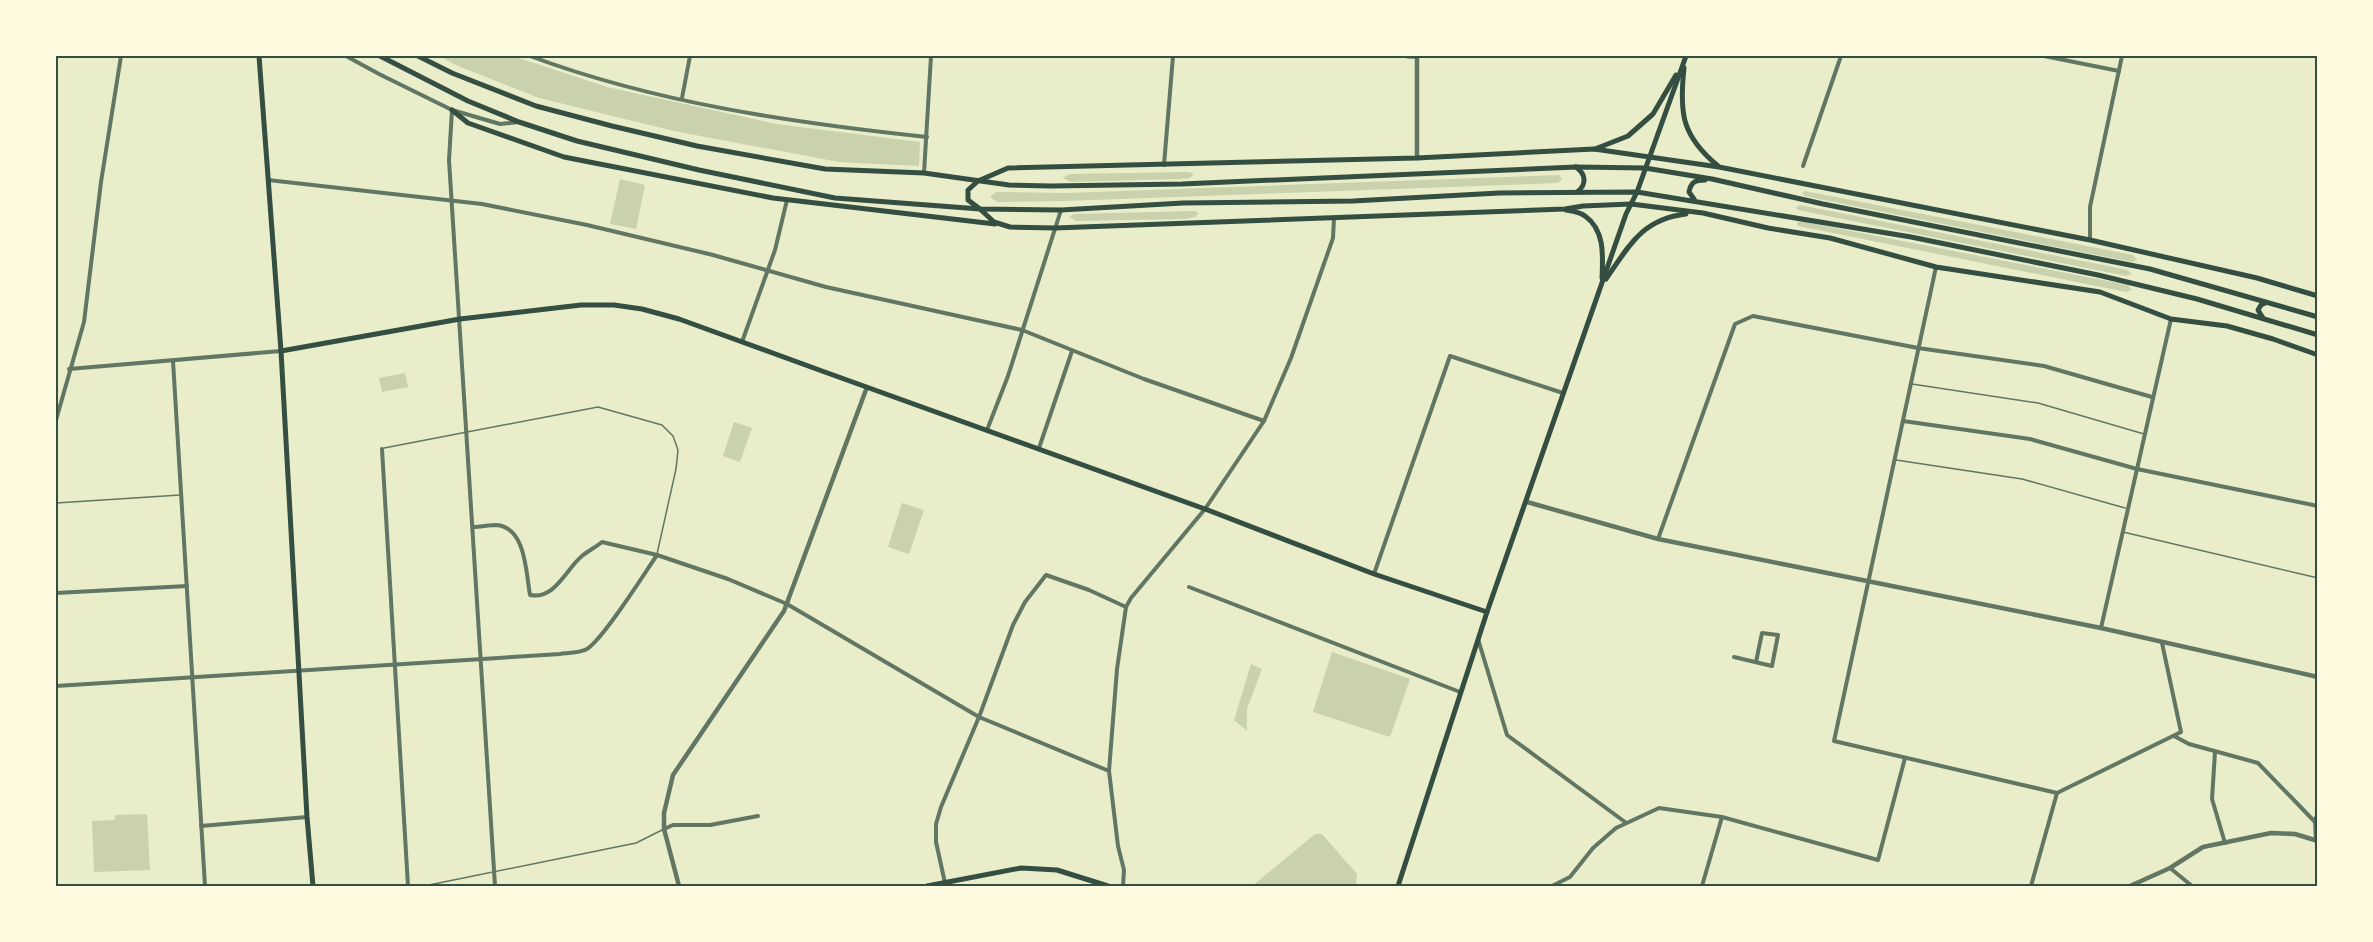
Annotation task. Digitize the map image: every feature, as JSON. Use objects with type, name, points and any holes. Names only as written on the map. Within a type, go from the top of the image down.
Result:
[{"type":"main road","points":[[265,56],[258,58],[281,351],[307,817],[313,886]]},
{"type":"main road","points":[[381,56],[468,100],[519,122],[577,141],[677,165],[835,198],[980,209],[1061,210],[1183,203],[1353,201],[1499,193],[1636,192],[1911,237],[2098,274],[2197,299],[2318,335]]},
{"type":"main road","points":[[418,56],[452,73],[536,106],[697,146],[825,169],[924,174],[1009,185],[1182,184],[1576,166],[1645,168],[1712,179],[1823,204],[2150,269],[2318,317]]},
{"type":"main road","points":[[1408,56],[1417,56]]},
{"type":"main road","points":[[1594,149],[1628,136],[1653,114],[1685,58]]},
{"type":"main road","points":[[1398,886],[1486,612],[1685,58]]},
{"type":"main road","points":[[1685,58],[1682,87],[1683,114],[1689,136],[1704,155],[1719,167]]},
{"type":"main road","points":[[452,110],[468,123],[564,157],[787,200],[1010,227],[1055,228],[1334,219],[1565,210],[1583,206],[1631,204],[1703,213],[1768,228],[1830,238],[1936,267],[2100,292],[2171,319],[2227,326],[2318,355]]},
{"type":"main road","points":[[1010,227],[994,222],[968,201],[968,190],[978,181],[1008,168],[1164,166],[1417,158],[1594,149],[1719,167],[2090,240],[2258,278],[2318,296]]},
{"type":"main road","points":[[1575,193],[1583,185],[1584,180],[1583,174],[1576,166]]},
{"type":"main road","points":[[1698,201],[1692,198],[1689,192],[1690,185],[1695,180],[1712,179]]},
{"type":"main road","points":[[1565,210],[1584,215],[1593,224],[1603,247],[1602,285]]},
{"type":"main road","points":[[1602,285],[1628,244],[1656,221],[1677,215],[1703,213]]},
{"type":"main road","points":[[2267,320],[2259,315],[2259,308],[2265,303],[2273,304]]},
{"type":"main road","points":[[281,351],[460,319],[581,305],[614,305],[642,309],[679,319],[1205,509],[1374,574],[1486,612]]},
{"type":"main road","points":[[927,886],[1021,868],[1057,870],[1108,886]]},
{"type":"street","points":[[56,420],[84,322],[101,182],[121,56]]},
{"type":"street","points":[[346,56],[452,110],[500,124],[519,122]]},
{"type":"street","points":[[530,56],[601,78],[779,118],[927,136]]},
{"type":"street","points":[[682,98],[690,56]]},
{"type":"street","points":[[924,174],[931,56]]},
{"type":"street","points":[[1164,166],[1173,56]]},
{"type":"street","points":[[1417,56],[1417,158]]},
{"type":"street","points":[[1803,166],[1841,56]]},
{"type":"street","points":[[2044,56],[2119,71]]},
{"type":"street","points":[[2090,240],[2090,207],[2122,56]]},
{"type":"street","points":[[452,110],[449,160],[495,886]]},
{"type":"street","points":[[268,180],[482,204],[587,225],[768,269],[826,286],[1022,330],[1144,379],[1264,421]]},
{"type":"street","points":[[742,342],[768,269],[787,200]]},
{"type":"street","points":[[987,430],[1008,376],[1061,210]]},
{"type":"street","points":[[1123,886],[1124,870],[1118,846],[1109,771],[1117,669],[1126,607],[1138,589],[1205,509],[1264,421],[1291,358],[1333,238],[1334,219]]},
{"type":"street","points":[[1936,267],[1834,741],[2057,793],[2181,732],[2162,643]]},
{"type":"street","points":[[1658,539],[1735,324],[1753,316],[1918,348],[2044,366],[2152,397]]},
{"type":"street","points":[[2101,628],[2171,319]]},
{"type":"street","points":[[69,369],[281,351]]},
{"type":"street","points":[[1038,448],[1072,351]]},
{"type":"street","points":[[1374,574],[1450,356],[1563,393]]},
{"type":"street","points":[[173,361],[205,886]]},
{"type":"street","points":[[679,886],[664,829],[664,813],[673,775],[784,611],[867,387]]},
{"type":"street","points":[[1903,421],[2030,439],[2137,469],[2318,506]]},
{"type":"street","points":[[382,449],[408,886]]},
{"type":"street","points":[[1527,502],[1658,539],[2101,628],[2318,677]]},
{"type":"street","points":[[473,527],[497,525],[507,528],[517,536],[530,595],[537,596],[549,592],[582,556],[602,542],[657,555],[728,579],[787,604],[979,717],[1109,771]]},
{"type":"street","points":[[56,686],[560,654],[586,649],[602,632],[657,555]]},
{"type":"street","points":[[945,883],[936,842],[936,824],[1013,625],[1025,602],[1046,575],[1089,590],[1126,607]]},
{"type":"street","points":[[56,594],[187,586]]},
{"type":"street","points":[[1189,587],[1460,692]]},
{"type":"street","points":[[1734,657],[1772,666],[1778,635],[1762,633],[1756,662]]},
{"type":"street","points":[[1478,639],[1507,735],[1625,822]]},
{"type":"street","points":[[2173,735],[2188,744],[2258,762],[2315,822]]},
{"type":"street","points":[[2215,752],[2212,799],[2225,843]]},
{"type":"street","points":[[1552,886],[1570,877],[1593,848],[1625,822],[1659,808],[1722,817],[1878,860],[1905,758]]},
{"type":"street","points":[[2031,886],[2057,793]]},
{"type":"street","points":[[2130,886],[2170,868],[2203,847],[2271,833],[2295,834],[2317,841],[2315,822],[2318,812]]},
{"type":"street","points":[[664,829],[673,825],[710,825],[758,816]]},
{"type":"street","points":[[201,826],[307,817]]},
{"type":"street","points":[[1702,886],[1722,817]]},
{"type":"street","points":[[2170,868],[2192,886]]},
{"type":"lane","points":[[1417,56],[1430,56]]},
{"type":"lane","points":[[1911,384],[2038,403],[2144,434]]},
{"type":"lane","points":[[382,449],[598,406],[662,425],[673,436],[678,450],[657,555]]},
{"type":"lane","points":[[1895,460],[2022,478],[2128,509]]},
{"type":"lane","points":[[56,502],[181,495]]},
{"type":"lane","points":[[2123,532],[2318,578]]},
{"type":"lane","points":[[424,886],[636,843],[664,829]]},
{"type":"green space","points":[[439,56],[513,56],[607,87],[776,124],[920,142],[919,166],[839,162],[674,131],[539,98],[458,66]]},
{"type":"green space","points":[[1189,172],[1194,174],[1190,178],[1179,179],[1071,182],[1063,178],[1069,174]]},
{"type":"green space","points":[[1559,175],[1562,179],[1558,183],[1066,201],[997,202],[990,197],[996,192],[1067,193]]},
{"type":"green space","points":[[620,179],[645,185],[636,229],[610,224]]},
{"type":"green space","points":[[1805,191],[2133,255],[2137,260],[2132,262],[1804,196],[1802,193]]},
{"type":"green space","points":[[1800,205],[2128,270],[2132,274],[2126,276],[1798,210],[1796,207]]},
{"type":"green space","points":[[1194,211],[1199,213],[1195,217],[1184,219],[1076,221],[1069,217],[1074,214]]},
{"type":"green space","points":[[1800,221],[2128,285],[2132,290],[2126,292],[1798,226],[1797,223]]},
{"type":"green space","points":[[405,373],[408,387],[382,392],[379,378]]},
{"type":"green space","points":[[734,422],[752,428],[740,462],[723,456]]},
{"type":"green space","points":[[902,503],[924,510],[909,554],[888,547]]},
{"type":"green space","points":[[1332,652],[1410,679],[1390,737],[1313,712]]},
{"type":"green space","points":[[1251,664],[1262,669],[1247,709],[1247,731],[1234,720]]},
{"type":"green space","points":[[147,814],[150,870],[94,872],[92,821],[115,820],[115,815]]},
{"type":"green space","points":[[1315,834],[1322,834],[1357,874],[1356,886],[1252,886]]}]
